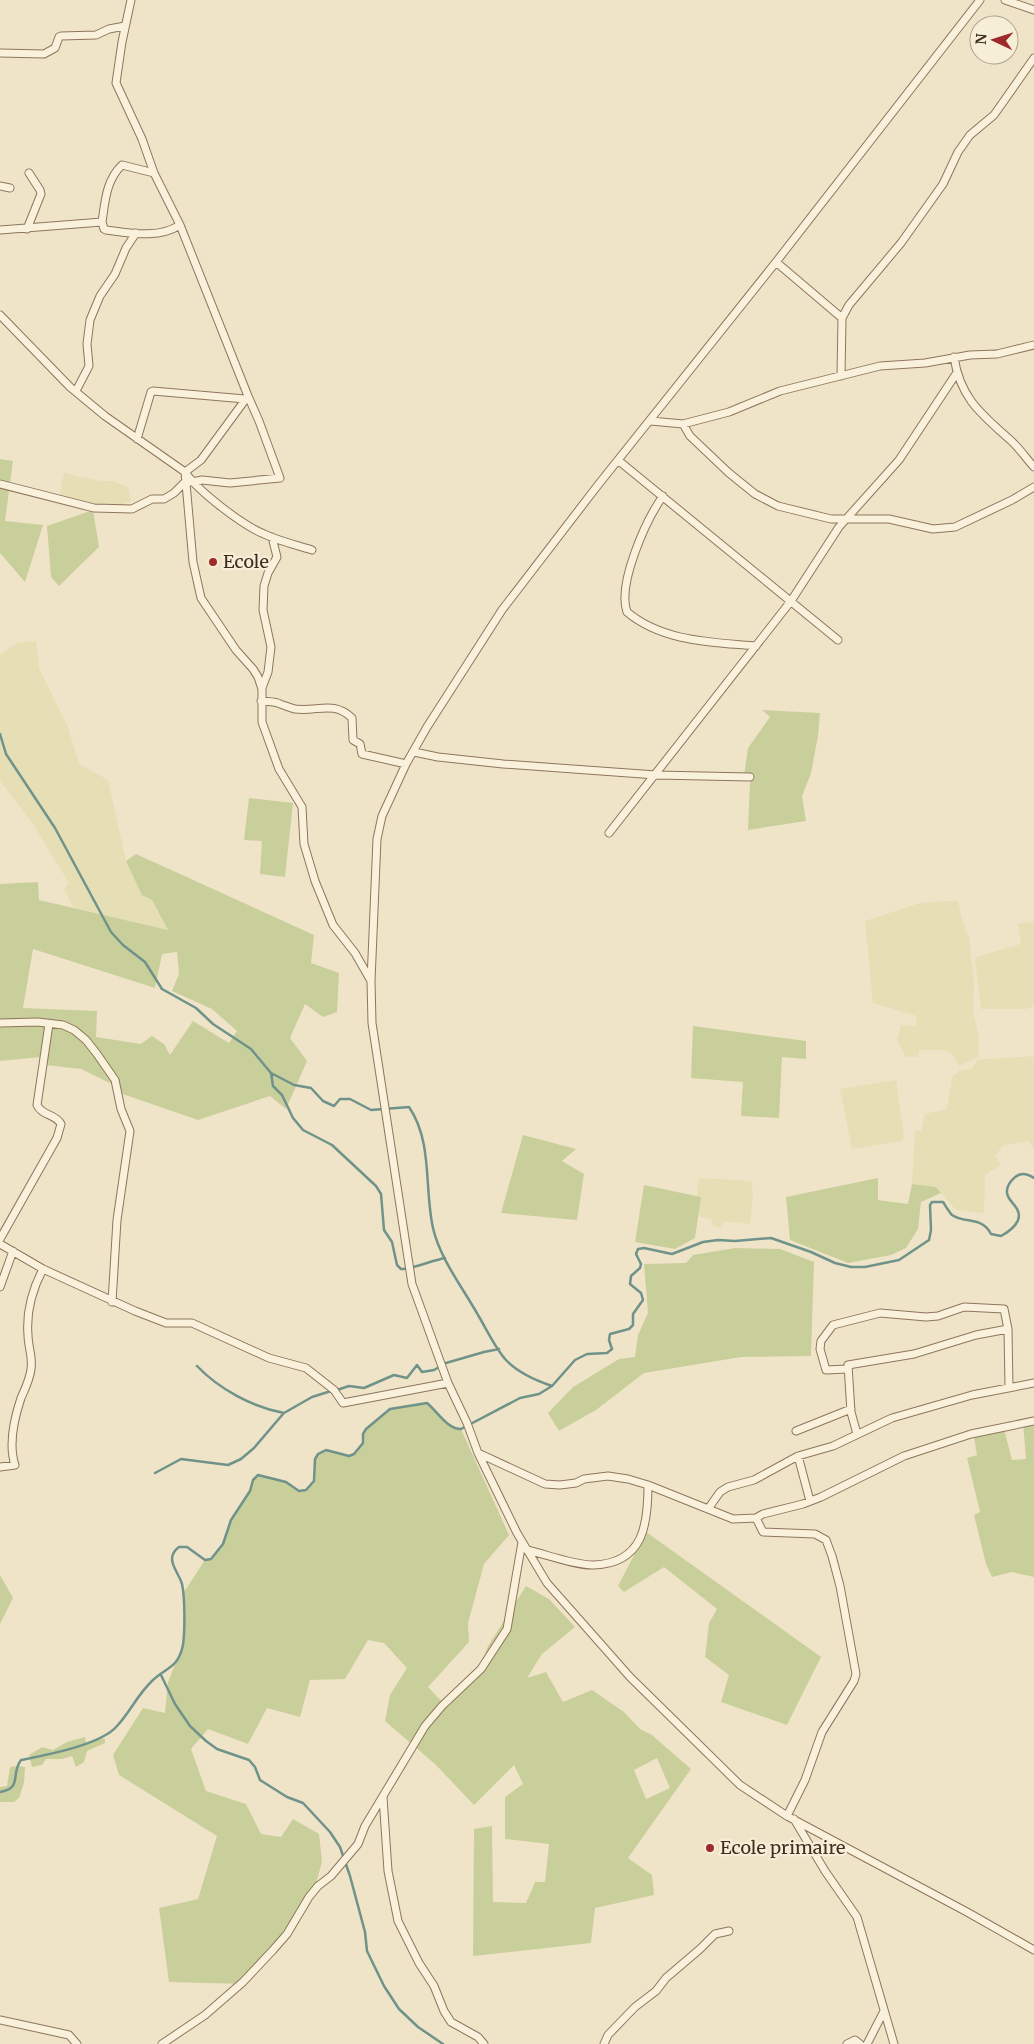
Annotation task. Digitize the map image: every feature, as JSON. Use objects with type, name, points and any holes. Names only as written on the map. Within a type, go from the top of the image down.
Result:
[{"type":"street","points":[[0,484],[94,508],[132,509],[145,501],[164,498],[189,482],[202,480],[230,483],[280,478],[259,421],[246,397],[180,225],[154,173],[142,139],[116,83],[131,0]]},
{"type":"street","points":[[980,0],[502,610],[427,727],[406,764],[382,816],[377,839],[371,981],[372,1023],[412,1284],[448,1383],[467,1423],[478,1453],[522,1542],[547,1583],[630,1677],[740,1785],[790,1817],[1034,1950]]},
{"type":"street","points":[[1005,0],[1034,10]]},
{"type":"street","points":[[0,53],[44,54],[55,48],[59,37],[96,35],[109,29],[125,26]]},
{"type":"street","points":[[841,376],[842,318],[849,305],[901,243],[943,184],[958,152],[970,134],[994,115],[1034,58]]},
{"type":"street","points":[[154,173],[122,165],[118,169],[104,200],[102,222],[106,230],[136,233],[162,233],[180,225]]},
{"type":"street","points":[[27,229],[41,194],[29,174]]},
{"type":"street","points":[[0,186],[10,188]]},
{"type":"street","points":[[0,230],[102,222]]},
{"type":"street","points":[[76,391],[88,366],[87,344],[90,320],[100,296],[115,274],[126,248],[136,233]]},
{"type":"street","points":[[776,262],[842,318]]},
{"type":"street","points":[[0,315],[52,370],[105,416],[184,472],[189,482],[194,562],[201,598],[236,650],[253,669],[262,689]]},
{"type":"street","points":[[650,421],[683,424],[729,412],[780,391],[880,366],[997,354],[1034,345]]},
{"type":"street","points":[[954,357],[956,374],[966,396],[1018,448],[1034,467]]},
{"type":"street","points":[[609,833],[792,601],[845,520],[899,460],[956,374]]},
{"type":"street","points":[[137,439],[149,397],[153,391],[246,397]]},
{"type":"street","points":[[184,472],[201,460],[246,397]]},
{"type":"street","points":[[683,424],[690,436],[729,473],[755,494],[778,506],[831,519],[889,519],[933,529],[955,527],[1012,500],[1034,487]]},
{"type":"street","points":[[619,461],[838,640]]},
{"type":"street","points":[[189,482],[252,529],[312,550]]},
{"type":"street","points":[[663,496],[652,512],[639,539],[624,599],[627,612],[644,626],[678,637],[707,642],[756,646]]},
{"type":"street","points":[[272,537],[277,557],[268,573],[264,586],[263,610],[270,647],[268,672],[262,689],[262,722],[279,769],[302,807],[304,844],[333,925],[355,953],[371,981]]},
{"type":"street","points":[[261,701],[295,709],[314,710],[332,707],[346,712],[352,718],[352,738],[354,742],[360,744],[362,754],[406,764]]},
{"type":"street","points":[[414,752],[438,757],[503,764],[656,775],[750,777]]},
{"type":"street","points":[[0,1023],[38,1022],[63,1025],[74,1030],[86,1040],[115,1080],[121,1109],[130,1131],[117,1220],[112,1302]]},
{"type":"street","points":[[0,1240],[57,1138],[61,1124],[59,1120],[41,1112],[37,1106],[49,1024]]},
{"type":"street","points":[[0,1244],[43,1269],[112,1302],[166,1322],[186,1322],[200,1325],[269,1358],[306,1368],[334,1390],[343,1403],[448,1383]]},
{"type":"street","points":[[0,1287],[13,1252]]},
{"type":"street","points":[[0,1467],[15,1465],[11,1453],[14,1429],[18,1407],[32,1363],[28,1336],[29,1308],[36,1283],[43,1269]]},
{"type":"street","points":[[847,1369],[826,1370],[820,1349],[821,1341],[833,1325],[880,1313],[926,1317],[938,1316],[964,1307],[994,1310],[1004,1308],[1008,1329],[1009,1388]]},
{"type":"street","points":[[857,1434],[851,1409],[847,1369],[850,1364],[914,1354],[976,1335],[1008,1329]]},
{"type":"street","points":[[708,1509],[720,1492],[728,1487],[754,1480],[798,1456],[833,1446],[892,1418],[934,1405],[1034,1383]]},
{"type":"street","points":[[796,1431],[851,1409]]},
{"type":"street","points":[[478,1453],[546,1484],[576,1484],[584,1479],[608,1476],[648,1485],[733,1518],[756,1518],[810,1501],[837,1490],[904,1456],[971,1434],[1034,1421]]},
{"type":"street","points":[[798,1456],[810,1501]]},
{"type":"street","points":[[527,1550],[594,1565],[612,1562],[629,1554],[646,1525],[648,1485]]},
{"type":"street","points":[[756,1518],[763,1532],[815,1534],[826,1540],[840,1586],[856,1674],[854,1681],[822,1732],[806,1780],[790,1817]]},
{"type":"street","points":[[164,2043],[205,2015],[242,1982],[287,1934],[309,1897],[318,1886],[331,1876],[358,1844],[365,1826],[425,1726],[480,1669],[507,1629],[522,1542]]},
{"type":"street","points":[[383,1797],[388,1871],[398,1921],[419,1963],[434,1986],[444,2011],[451,2022],[478,2037],[484,2044]]},
{"type":"street","points":[[790,1817],[857,1917],[894,2044]]},
{"type":"street","points":[[604,2044],[608,2035],[635,2007],[656,1991],[666,1978],[700,1949],[714,1934],[729,1931]]},
{"type":"street","points":[[866,2044],[884,2011]]},
{"type":"street","points":[[0,2020],[69,2035],[77,2044]]},
{"type":"street","points":[[847,2044],[855,2040],[860,2044]]},
{"type":"shaded area","points":[[64,473],[100,481],[113,481],[128,487],[131,501],[112,508],[90,506],[65,498],[60,494]]},
{"type":"shaded area","points":[[36,641],[39,668],[68,727],[79,764],[108,780],[126,861],[152,900],[168,930],[74,908],[64,890],[69,883],[33,824],[0,781],[0,655],[17,643]]},
{"type":"shaded area","points":[[958,901],[969,938],[974,982],[973,1011],[979,1039],[978,1057],[959,1066],[952,1054],[945,1050],[919,1050],[918,1057],[906,1057],[897,1040],[901,1025],[916,1026],[917,1016],[873,1003],[865,921],[920,903]]},
{"type":"shaded area","points":[[1034,921],[1034,1006],[1026,1009],[981,1009],[976,957],[1021,944],[1018,924]]},
{"type":"shaded area","points":[[1034,1056],[1034,1151],[1029,1141],[1004,1145],[995,1155],[1001,1165],[985,1175],[984,1213],[956,1210],[936,1187],[912,1184],[915,1131],[921,1131],[925,1114],[947,1109],[952,1077],[960,1071],[972,1068],[977,1060]]},
{"type":"shaded area","points":[[896,1080],[904,1137],[901,1141],[852,1149],[840,1089]]},
{"type":"shaded area","points":[[699,1178],[751,1181],[753,1192],[750,1224],[725,1221],[720,1227],[713,1226],[711,1219],[698,1216],[701,1197],[697,1196]]},
{"type":"green space","points":[[0,459],[13,461],[5,521],[43,525],[25,582],[0,553]]},
{"type":"green space","points":[[93,510],[99,547],[59,586],[51,577],[47,526]]},
{"type":"green space","points":[[762,710],[820,713],[818,736],[811,773],[802,796],[806,821],[748,830],[750,783],[754,776],[744,775],[748,748],[770,717]]},
{"type":"green space","points":[[249,798],[293,803],[285,877],[260,874],[262,841],[244,840]]},
{"type":"green space","points":[[136,854],[314,935],[311,963],[339,973],[337,1012],[323,1017],[305,1004],[290,1038],[307,1061],[286,1109],[270,1096],[198,1120],[117,1092],[116,1086],[81,1069],[45,1065],[41,1057],[0,1061],[0,884],[38,882],[39,900],[168,930],[152,900],[142,895],[126,861]],"holes":[[[33,949],[155,988],[162,954],[177,952],[179,974],[172,991],[212,1009],[237,1031],[229,1043],[193,1021],[170,1055],[164,1044],[152,1036],[141,1044],[96,1037],[97,1011],[23,1008]]]},
{"type":"green space","points":[[693,1026],[806,1041],[806,1059],[782,1057],[779,1118],[741,1116],[743,1082],[691,1078]]},
{"type":"green space","points":[[523,1135],[576,1149],[562,1161],[584,1174],[577,1220],[501,1213]]},
{"type":"green space","points":[[878,1178],[878,1200],[908,1204],[912,1184],[936,1187],[941,1193],[921,1202],[918,1229],[906,1248],[891,1255],[848,1263],[790,1240],[786,1197]]},
{"type":"green space","points":[[644,1185],[701,1197],[695,1238],[675,1249],[635,1242]]},
{"type":"green space","points":[[735,1248],[780,1249],[814,1262],[811,1356],[741,1357],[644,1373],[596,1410],[559,1431],[548,1413],[573,1387],[619,1359],[635,1357],[638,1335],[648,1313],[644,1264],[686,1263],[693,1255]]},
{"type":"green space","points":[[427,1403],[447,1423],[461,1429],[509,1535],[484,1564],[468,1623],[469,1642],[428,1687],[446,1706],[480,1666],[488,1646],[526,1586],[549,1599],[575,1627],[542,1654],[527,1678],[546,1672],[563,1702],[592,1690],[624,1712],[640,1729],[652,1735],[691,1769],[628,1858],[652,1875],[654,1895],[595,1908],[591,1943],[473,1956],[474,1829],[492,1826],[493,1902],[526,1903],[535,1882],[545,1882],[549,1844],[505,1839],[505,1797],[523,1784],[514,1765],[474,1805],[436,1765],[385,1721],[390,1695],[407,1668],[384,1643],[368,1640],[345,1679],[310,1680],[300,1717],[267,1708],[248,1744],[208,1729],[191,1749],[206,1791],[246,1804],[261,1834],[281,1837],[293,1819],[319,1834],[322,1862],[312,1898],[276,1953],[246,1984],[169,1982],[159,1908],[198,1899],[217,1836],[119,1775],[113,1755],[143,1708],[165,1713],[168,1682],[183,1645],[184,1592],[205,1560],[211,1559],[223,1544],[231,1520],[250,1491],[253,1480],[258,1475],[286,1482],[299,1491],[306,1490],[314,1481],[315,1459],[321,1451],[326,1450],[349,1456],[354,1454],[363,1443],[363,1434],[366,1429],[390,1409]],"holes":[[[657,1758],[670,1788],[646,1799],[634,1770]]]},
{"type":"green space","points":[[1023,1423],[1034,1423],[1034,1577],[1012,1572],[992,1577],[986,1564],[974,1515],[980,1512],[967,1458],[977,1455],[973,1432],[1003,1425],[1012,1460],[1026,1459]]},
{"type":"green space","points":[[646,1532],[821,1657],[787,1725],[721,1702],[729,1675],[705,1657],[709,1623],[717,1609],[664,1567],[624,1592],[618,1586]]},
{"type":"green space","points":[[0,1575],[13,1598],[0,1624]]},
{"type":"green space","points":[[85,1737],[86,1743],[99,1738],[105,1739],[105,1743],[87,1751],[84,1762],[76,1767],[72,1756],[62,1759],[46,1759],[42,1765],[32,1767],[29,1755],[42,1747],[53,1750],[67,1742]]},
{"type":"green space","points":[[10,1767],[25,1767],[24,1783],[19,1798],[14,1802],[0,1802],[0,1787],[7,1786]]},
{"type":"waterway","points":[[0,734],[6,754],[55,828],[111,932],[123,945],[145,962],[162,989],[196,1008],[213,1024],[251,1049],[271,1073],[294,1085],[311,1088],[323,1101],[334,1106],[340,1099],[350,1099],[371,1110],[409,1107],[422,1135],[427,1166],[430,1213],[436,1240],[446,1262],[506,1360],[522,1373],[552,1386]]},
{"type":"waterway","points":[[271,1073],[273,1086],[282,1095],[293,1118],[303,1130],[332,1145],[376,1186],[381,1194],[384,1230],[392,1242],[397,1265],[404,1269],[445,1258]]},
{"type":"waterway","points":[[0,1792],[7,1790],[14,1784],[16,1771],[21,1760],[86,1744],[109,1733],[122,1721],[147,1686],[175,1663],[183,1645],[184,1597],[180,1578],[172,1562],[173,1554],[179,1547],[187,1547],[205,1560],[211,1559],[223,1544],[231,1520],[250,1491],[253,1480],[258,1475],[286,1482],[299,1491],[306,1490],[314,1481],[315,1459],[318,1454],[326,1450],[349,1456],[354,1454],[363,1443],[363,1434],[366,1429],[390,1409],[427,1403],[447,1423],[461,1429],[520,1398],[539,1394],[552,1386],[575,1360],[587,1354],[607,1353],[612,1349],[609,1340],[610,1334],[629,1329],[633,1325],[633,1314],[643,1300],[641,1293],[630,1284],[631,1276],[640,1268],[641,1264],[636,1254],[638,1249],[644,1248],[672,1254],[703,1242],[771,1238],[811,1252],[835,1263],[851,1267],[865,1267],[899,1260],[929,1240],[931,1230],[930,1205],[932,1202],[943,1202],[952,1215],[957,1218],[978,1222],[987,1228],[991,1234],[1001,1236],[1012,1228],[1019,1218],[1019,1213],[1008,1195],[1007,1190],[1010,1183],[1020,1174],[1026,1174],[1034,1178]]},
{"type":"waterway","points":[[337,1390],[349,1386],[364,1388],[394,1375],[407,1378],[417,1365],[422,1372],[434,1370],[446,1363],[499,1349]]},
{"type":"waterway","points":[[197,1366],[215,1382],[248,1402],[284,1413],[312,1397],[331,1391]]},
{"type":"waterway","points":[[155,1473],[181,1459],[228,1465],[241,1459],[254,1448],[283,1414]]},
{"type":"waterway","points":[[161,1675],[175,1704],[190,1726],[206,1741],[217,1749],[249,1760],[255,1767],[260,1780],[287,1797],[303,1803],[330,1832],[340,1847],[365,1932],[367,1951],[384,1986],[399,2009],[418,2027],[443,2044]]},
{"type":"place","name":"Ecole","points":[[213,562]]},
{"type":"place","name":"Ecole primaire","points":[[710,1848]]}]
